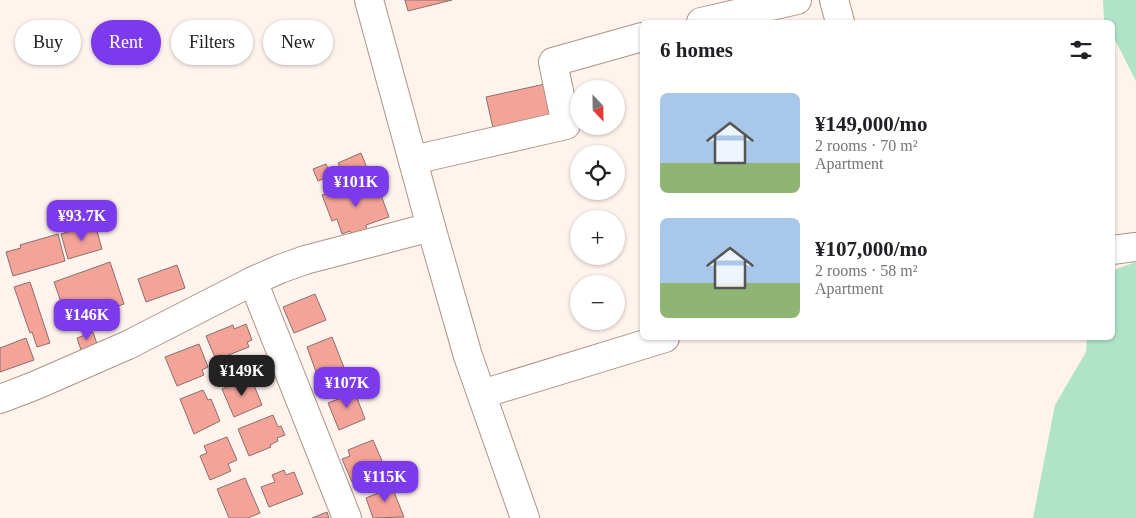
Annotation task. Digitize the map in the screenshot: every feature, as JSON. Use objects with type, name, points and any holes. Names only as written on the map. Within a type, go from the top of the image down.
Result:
[{"type":"street","points":[[370,0],[468,356],[525,518]]},
{"type":"street","points":[[710,20],[797,0]]},
{"type":"street","points":[[834,0],[839,20]]},
{"type":"street","points":[[413,160],[566,125],[553,62],[640,38]]},
{"type":"street","points":[[0,399],[120,349],[253,280],[280,269],[305,260],[431,227]]},
{"type":"street","points":[[1115,250],[1136,247]]},
{"type":"street","points":[[253,280],[347,518]]},
{"type":"street","points":[[482,394],[658,340]]},
{"type":"green space","points":[[1103,0],[1136,0],[1136,81],[1115,40],[1115,20],[1104,20]]},
{"type":"green space","points":[[1136,262],[1136,518],[1033,518],[1055,405],[1086,352],[1087,340],[1115,340],[1115,269]]},
{"type":"building","points":[[405,0],[452,0],[408,11]]},
{"type":"building","points":[[545,84],[551,116],[493,128],[486,97]]},
{"type":"building","points":[[361,153],[369,173],[347,182],[338,163]]},
{"type":"building","points":[[326,164],[331,176],[318,181],[313,169]]},
{"type":"building","points":[[377,184],[389,217],[366,225],[367,230],[352,235],[350,231],[342,234],[337,219],[332,221],[322,195],[346,186],[350,194]]},
{"type":"building","points":[[95,224],[102,249],[68,259],[61,234]]},
{"type":"building","points":[[58,234],[65,261],[13,276],[6,252],[21,248],[20,245]]},
{"type":"building","points":[[110,262],[124,304],[97,313],[99,319],[82,326],[79,318],[68,322],[54,282]]},
{"type":"building","points":[[177,265],[185,288],[146,302],[138,279]]},
{"type":"building","points":[[30,282],[50,343],[37,347],[32,332],[30,333],[14,287]]},
{"type":"building","points":[[315,294],[326,320],[294,333],[283,307]]},
{"type":"building","points":[[246,324],[252,340],[247,342],[249,347],[216,360],[206,336],[233,325],[234,329]]},
{"type":"building","points":[[93,332],[97,344],[81,350],[77,338]]},
{"type":"building","points":[[332,337],[345,370],[319,380],[307,347]]},
{"type":"building","points":[[26,338],[34,360],[0,372],[0,348]]},
{"type":"building","points":[[199,344],[208,367],[202,370],[204,375],[177,386],[165,357]]},
{"type":"building","points":[[251,378],[262,405],[234,417],[222,389]]},
{"type":"building","points":[[352,385],[365,419],[339,430],[328,403],[341,398],[338,391]]},
{"type":"building","points":[[203,390],[208,400],[211,399],[220,421],[194,434],[180,399]]},
{"type":"building","points":[[273,415],[278,427],[281,426],[285,435],[277,438],[278,441],[270,445],[271,447],[249,456],[238,429]]},
{"type":"building","points":[[227,437],[237,460],[228,464],[231,471],[210,480],[200,456],[207,453],[204,446]]},
{"type":"building","points":[[373,440],[385,468],[352,482],[342,459],[350,456],[348,450]]},
{"type":"building","points":[[284,470],[286,475],[294,472],[303,494],[269,507],[261,487],[275,482],[272,475]]},
{"type":"building","points":[[245,478],[260,513],[248,518],[229,518],[217,489]]},
{"type":"building","points":[[390,482],[404,517],[373,518],[366,498],[378,493],[376,487]]},
{"type":"building","points":[[327,512],[329,518],[312,518]]}]
